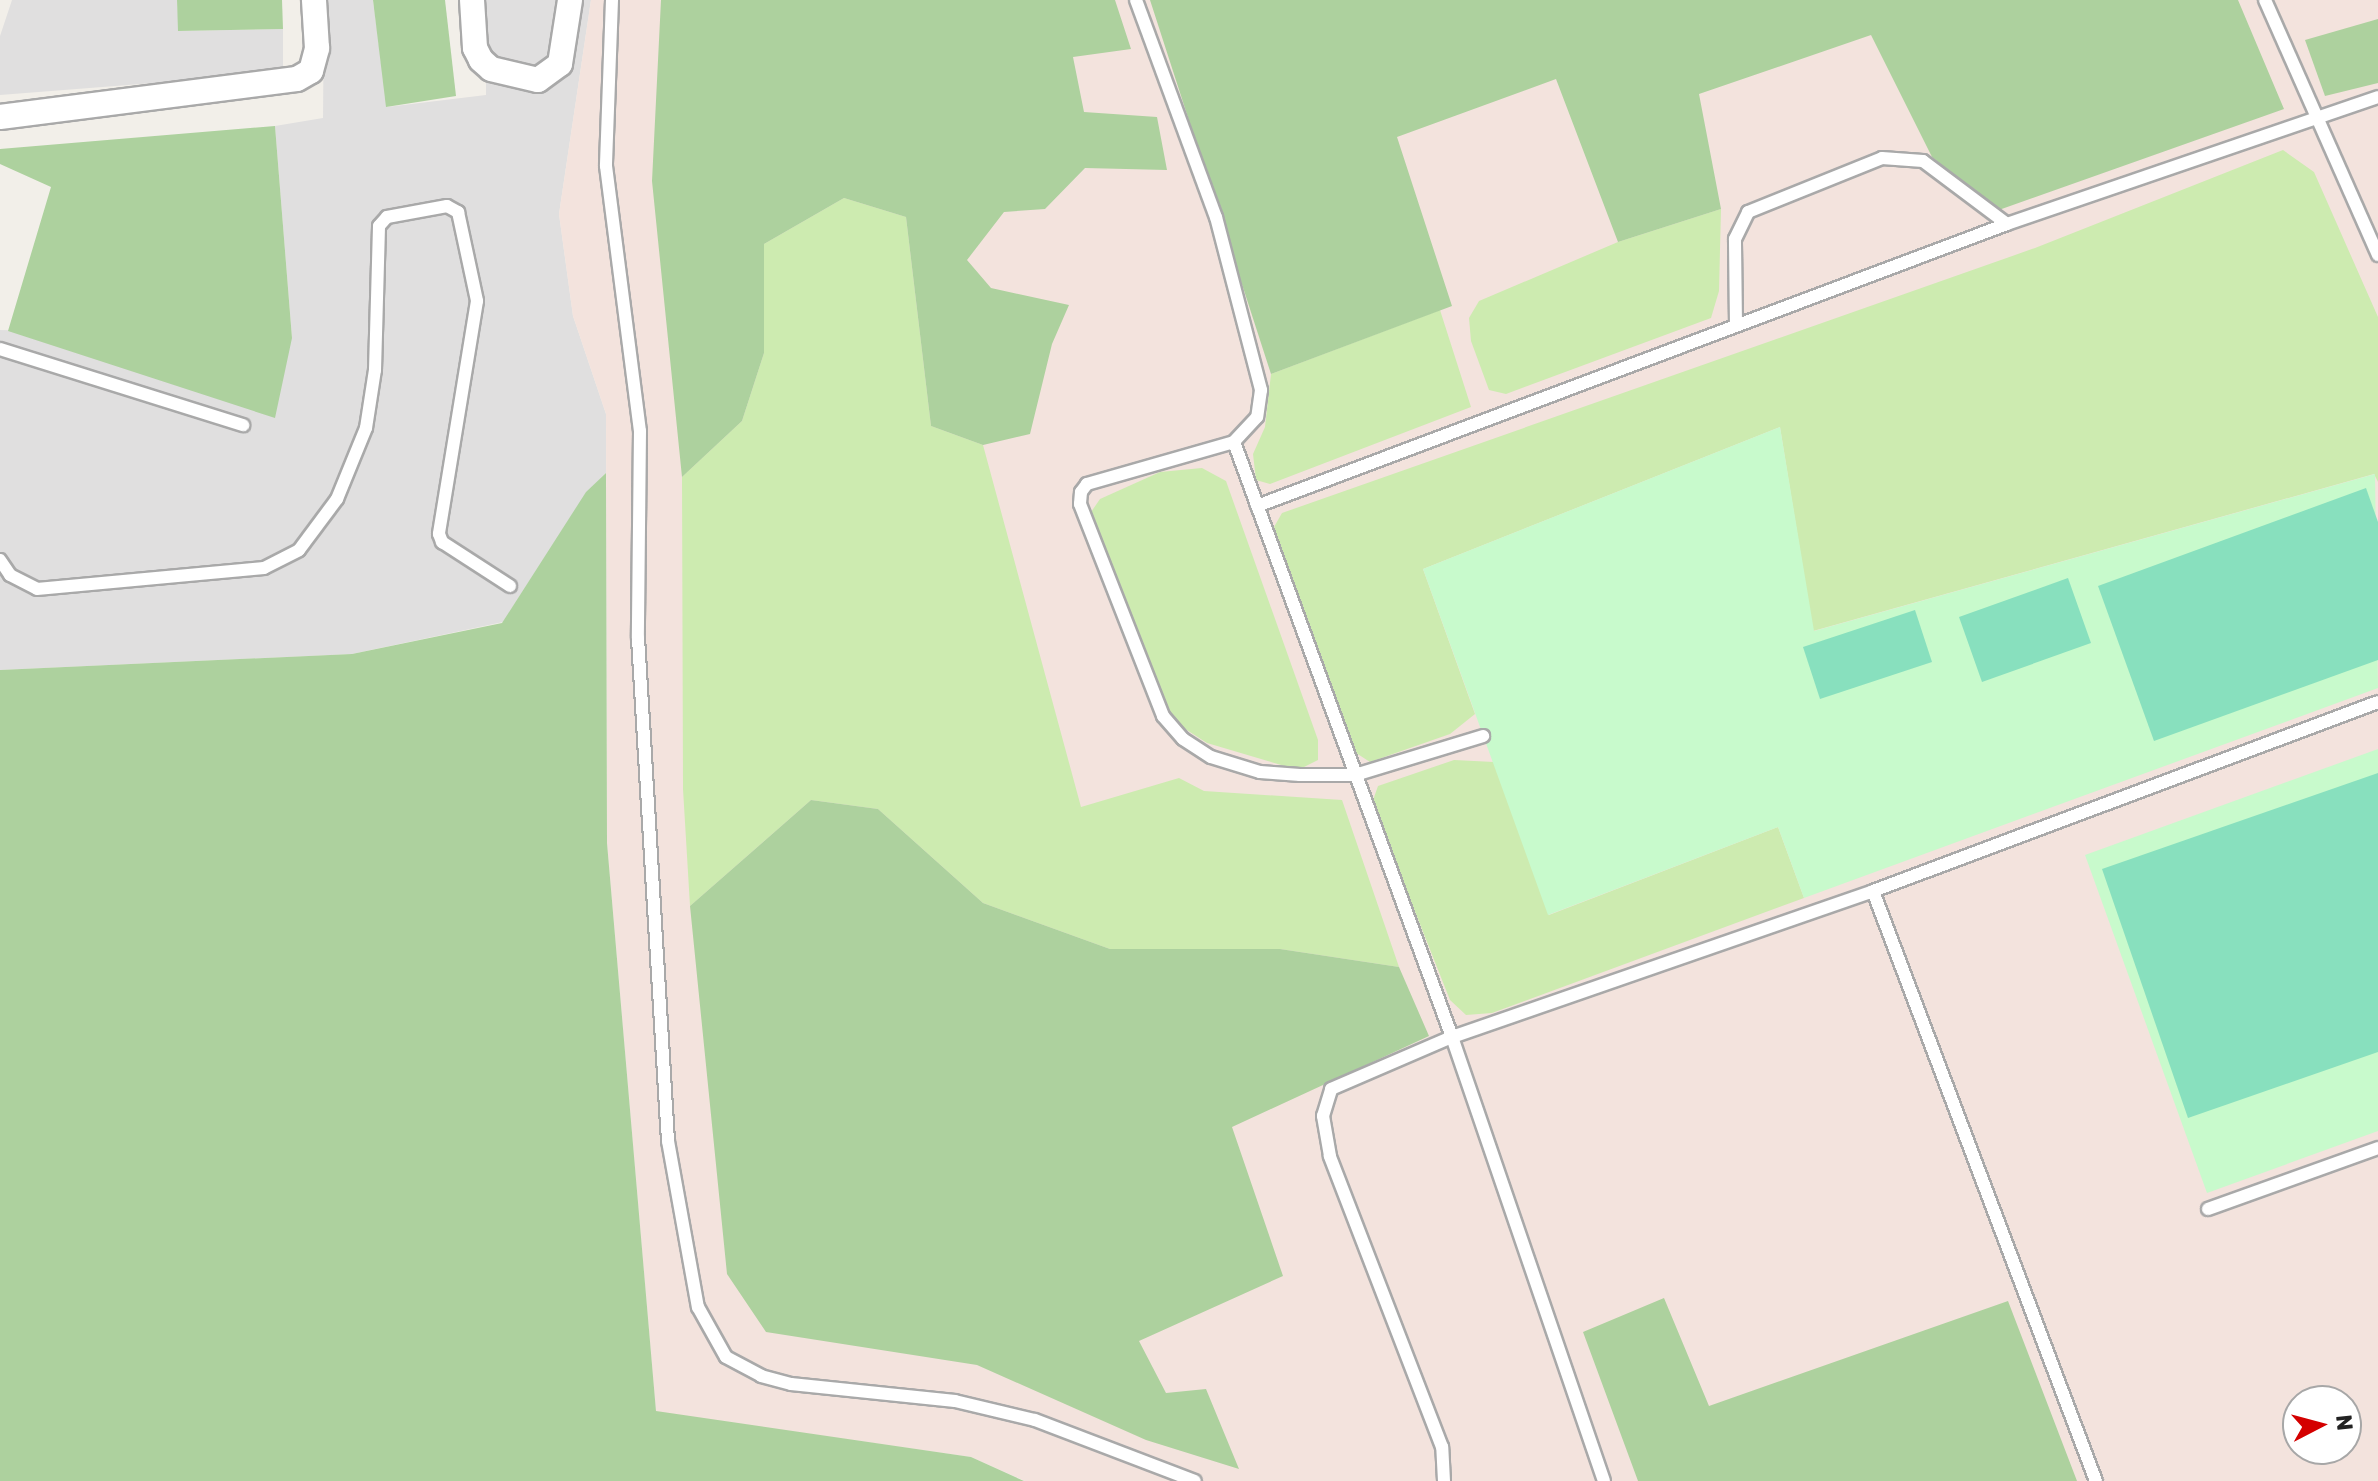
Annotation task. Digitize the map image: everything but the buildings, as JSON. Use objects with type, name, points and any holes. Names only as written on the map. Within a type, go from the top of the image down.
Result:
[{"type":"street","points":[[0,117],[297,79],[311,71],[317,48],[314,0]]},
{"type":"street","points":[[472,0],[475,48],[481,60],[491,69],[538,80],[560,64],[570,0]]},
{"type":"lane","points":[[612,0],[606,166],[640,431],[638,638],[668,1141],[698,1307],[726,1357],[761,1376],[791,1384],[955,1401],[1035,1420],[1195,1481]]},
{"type":"lane","points":[[1136,0],[1216,217],[1261,390],[1257,417],[1234,442],[1087,484],[1080,504],[1163,716],[1183,739],[1211,757],[1260,772],[1355,775],[1483,736]]},
{"type":"lane","points":[[2265,0],[2378,255]]},
{"type":"lane","points":[[1257,506],[2007,224],[2378,97]]},
{"type":"lane","points":[[1736,325],[1735,239],[1748,212],[1882,158],[1923,161],[2007,224]]},
{"type":"lane","points":[[0,560],[10,575],[37,589],[264,568],[299,550],[337,499],[366,428],[375,370],[379,226],[387,217],[447,206],[458,212],[477,301],[439,534],[442,542],[510,586]]},
{"type":"lane","points":[[0,349],[243,425]]},
{"type":"lane","points":[[1234,442],[1452,1037],[1604,1481]]},
{"type":"lane","points":[[1444,1481],[1442,1447],[1330,1156],[1323,1116],[1331,1089],[1452,1037],[1873,891],[2378,702]]},
{"type":"lane","points":[[1873,891],[2096,1481]]},
{"type":"lane","points":[[2208,1209],[2378,1148]]},
{"type":"shaded area","points":[[12,0],[177,0],[179,31],[283,29],[283,73],[0,95],[0,36]]},
{"type":"shaded area","points":[[324,0],[373,0],[387,107],[486,95],[486,0],[591,0],[559,214],[573,316],[606,414],[606,473],[586,493],[503,622],[352,654],[0,670],[0,330],[292,338],[275,126],[323,118]]},
{"type":"shaded area","points":[[591,0],[2378,0],[2378,1481],[1025,1481],[971,1457],[656,1412],[607,843],[606,414],[573,316],[559,214]]},
{"type":"green space","points":[[177,0],[282,0],[283,29],[178,31]]},
{"type":"green space","points":[[373,0],[445,0],[456,96],[386,107]]},
{"type":"green space","points":[[661,0],[1115,0],[1131,49],[1073,57],[1084,112],[1157,117],[1167,170],[1085,168],[1045,209],[1004,212],[967,260],[991,288],[1069,305],[1052,344],[1030,434],[983,445],[931,426],[906,217],[844,198],[764,244],[764,353],[742,421],[682,477],[652,181]]},
{"type":"green space","points":[[1150,0],[2238,0],[2284,109],[1996,211],[1932,157],[1871,35],[1699,94],[1721,209],[1618,242],[1556,79],[1397,137],[1452,306],[1271,374]]},
{"type":"green space","points":[[2378,19],[2378,83],[2325,96],[2305,40]]},
{"type":"green space","points":[[275,126],[292,338],[275,418],[8,331],[51,187],[0,164],[0,149]]},
{"type":"green space","points":[[2283,150],[2314,172],[2378,317],[2378,482],[2374,474],[1813,631],[1780,427],[1423,569],[1475,714],[1450,734],[1370,762],[1353,751],[1274,527],[1282,513],[2035,248]]},
{"type":"green space","points":[[844,198],[906,217],[931,426],[983,445],[1081,807],[1179,778],[1204,791],[1342,800],[1399,967],[1280,949],[1110,949],[983,903],[878,809],[811,800],[690,906],[683,789],[682,477],[742,421],[764,353],[764,244]]},
{"type":"green space","points":[[1721,209],[1719,291],[1711,318],[1506,394],[1489,390],[1471,341],[1469,318],[1479,301],[1618,242]]},
{"type":"green space","points":[[1440,310],[1471,407],[1270,484],[1256,480],[1253,454],[1265,427],[1271,374]]},
{"type":"green space","points":[[1780,427],[1814,631],[2375,474],[2378,688],[1804,898],[1778,827],[1548,915],[1423,569]]},
{"type":"green space","points":[[1202,468],[1226,481],[1318,740],[1318,760],[1298,770],[1207,743],[1165,716],[1089,515],[1100,499],[1160,472]]},
{"type":"green space","points":[[606,473],[607,843],[656,1411],[971,1457],[1024,1481],[0,1481],[0,670],[352,654],[502,623],[586,492]]},
{"type":"green space","points":[[2366,488],[2378,522],[2378,660],[2154,741],[2098,586]]},
{"type":"green space","points":[[2068,578],[2091,643],[1982,682],[1959,617]]},
{"type":"green space","points":[[1915,610],[1932,662],[1820,699],[1803,647]]},
{"type":"green space","points":[[2378,749],[2378,1131],[2207,1193],[2085,855]]},
{"type":"green space","points":[[1454,760],[1494,762],[1549,915],[1778,827],[1804,898],[1492,1013],[1466,1015],[1450,1000],[1372,803],[1378,786]]},
{"type":"green space","points":[[2378,773],[2378,1052],[2188,1118],[2102,869]]},
{"type":"green space","points":[[811,800],[878,809],[983,903],[1110,949],[1280,949],[1399,967],[1429,1036],[1232,1127],[1283,1276],[1139,1341],[1166,1393],[1206,1389],[1239,1469],[1146,1440],[977,1365],[766,1332],[727,1274],[690,906]]},
{"type":"green space","points":[[1664,1298],[1709,1406],[2008,1301],[2077,1481],[1638,1481],[1583,1332]]}]
